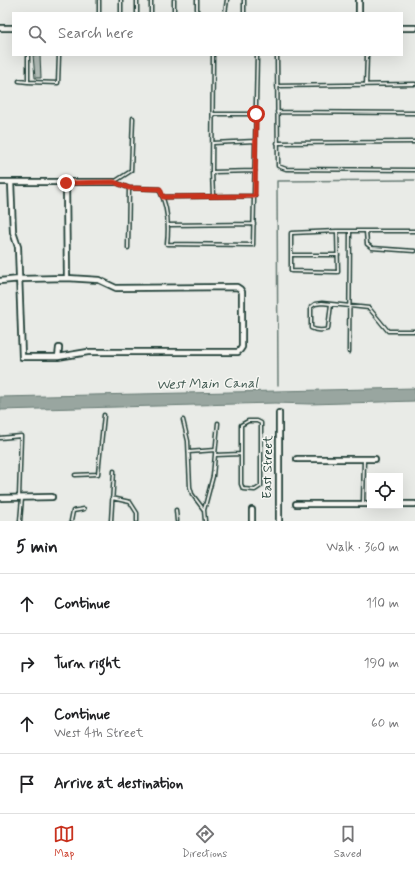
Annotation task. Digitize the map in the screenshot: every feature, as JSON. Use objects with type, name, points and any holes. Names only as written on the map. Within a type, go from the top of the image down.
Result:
[{"type":"street","points":[[359,0],[359,12]]},
{"type":"street","points":[[0,28],[12,28]]},
{"type":"street","points":[[403,28],[415,28]]},
{"type":"street","points":[[0,182],[114,182]]},
{"type":"street","points":[[0,281],[20,279],[67,278],[99,280],[116,288],[237,287],[242,292],[242,347],[238,352],[88,352],[58,357],[22,357],[20,279],[18,247],[13,232],[12,182]]},
{"type":"street","points":[[66,183],[67,278]]},
{"type":"street","points":[[58,357],[59,348]]},
{"type":"street","name":"East Street","points":[[279,521],[280,412]]},
{"type":"street","points":[[297,460],[375,460]]},
{"type":"street","points":[[0,498],[52,496]]},
{"type":"street","points":[[296,504],[367,504]]},
{"type":"street","points":[[403,504],[415,504]]},
{"type":"street","points":[[252,510],[252,521]]},
{"type":"lane","points":[[99,0],[99,12]]},
{"type":"lane","points":[[121,0],[121,12]]},
{"type":"lane","points":[[137,0],[137,12]]},
{"type":"lane","points":[[151,0],[151,12]]},
{"type":"lane","points":[[174,0],[174,12]]},
{"type":"lane","points":[[197,0],[197,12]]},
{"type":"lane","points":[[225,12],[227,0]]},
{"type":"lane","points":[[244,0],[244,12]]},
{"type":"lane","points":[[28,56],[28,82]]},
{"type":"lane","points":[[20,82],[58,83],[59,56]]},
{"type":"lane","points":[[213,56],[212,172],[214,197]]},
{"type":"lane","points":[[114,182],[129,188],[160,189],[168,225],[168,244],[253,245],[256,171],[257,56]]},
{"type":"lane","points":[[277,56],[278,166],[286,169],[415,170]]},
{"type":"lane","points":[[366,85],[368,56]]},
{"type":"lane","points":[[277,86],[415,84]]},
{"type":"lane","points":[[277,112],[415,113]]},
{"type":"lane","points":[[213,114],[256,114]]},
{"type":"lane","points":[[114,182],[130,171],[133,118]]},
{"type":"lane","points":[[213,143],[256,141]]},
{"type":"lane","points":[[277,143],[415,142]]},
{"type":"lane","points":[[212,172],[256,171]]},
{"type":"lane","points":[[128,248],[129,188]]},
{"type":"lane","points":[[163,197],[255,196]]},
{"type":"lane","points":[[168,225],[254,224]]},
{"type":"lane","points":[[337,231],[338,272],[291,272],[291,233],[337,231],[415,231]]},
{"type":"lane","points":[[349,352],[350,231]]},
{"type":"lane","points":[[366,231],[367,244],[372,248],[415,250]]},
{"type":"lane","points":[[291,255],[338,255]]},
{"type":"lane","points":[[331,304],[328,329],[322,331],[311,328],[311,307],[315,304],[322,303],[369,308],[388,331],[415,331]]},
{"type":"lane","points":[[75,475],[98,474],[104,415]]},
{"type":"lane","points":[[183,420],[188,441],[190,487],[192,494],[204,510]]},
{"type":"lane","points":[[248,421],[256,421],[261,423],[261,486],[255,490],[243,489],[241,484],[241,454],[241,425],[248,421]]},
{"type":"lane","points":[[204,521],[204,510],[213,476],[218,423]]},
{"type":"lane","points":[[0,438],[21,436],[20,521]]},
{"type":"lane","points":[[189,452],[215,450]]},
{"type":"lane","points":[[215,455],[241,454]]},
{"type":"lane","points":[[363,504],[364,460]]},
{"type":"lane","points":[[110,521],[114,471]]},
{"type":"lane","points":[[112,498],[130,502],[137,513],[137,521]]},
{"type":"lane","points":[[71,521],[73,512],[84,509]]},
{"type":"lane","points":[[176,510],[177,521]]},
{"type":"shaded area","points":[[415,388],[415,401],[0,410],[0,397]]},
{"type":"building","points":[[33,56],[40,56],[41,78],[35,78]]},
{"type":"waterway","points":[[278,385],[277,181],[415,180]]},
{"type":"route","points":[[66,183],[114,182],[129,188],[160,189],[163,197],[255,196],[256,114]]},
{"type":"water label","name":"West Main Canal","points":[[207,384]]}]
